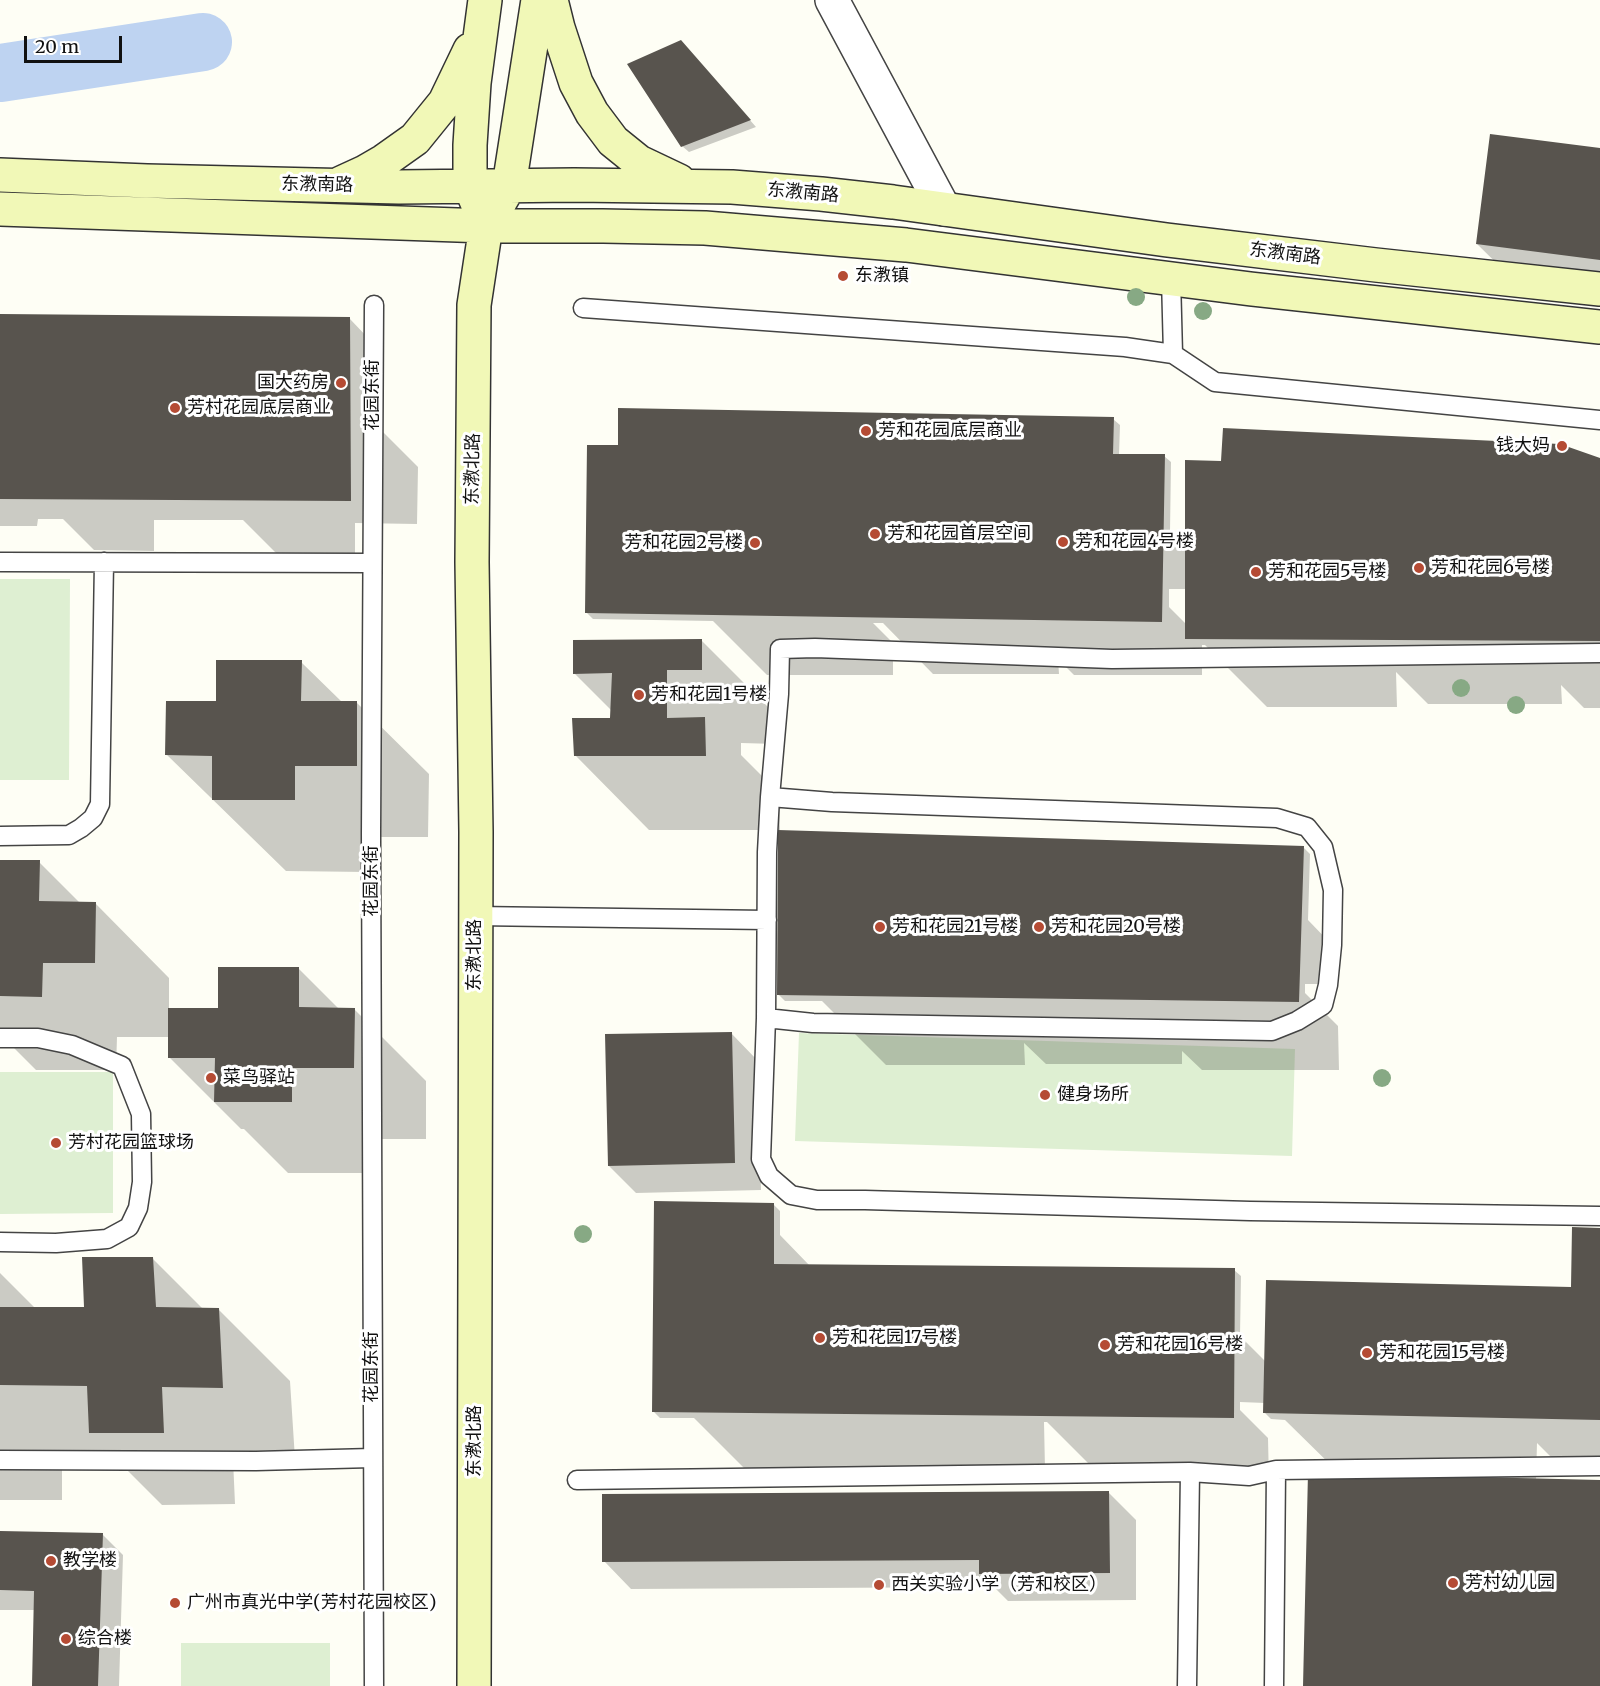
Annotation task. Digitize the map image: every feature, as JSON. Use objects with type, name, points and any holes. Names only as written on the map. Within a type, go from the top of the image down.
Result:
[{"type":"street","name":"东漖北路","points":[[474,1686],[476,832],[472,562],[474,305],[486,226],[509,186],[538,0]]},
{"type":"street","points":[[551,0],[576,83],[592,114],[613,141],[639,162],[688,186]]},
{"type":"street","points":[[832,0],[944,209]]},
{"type":"street","points":[[334,186],[384,161],[415,139],[445,102],[483,14]]},
{"type":"street","points":[[483,14],[474,83],[470,186],[486,226]]},
{"type":"street","name":"东漖南路","points":[[0,176],[399,187],[732,187],[821,194],[1330,260],[1600,289]]},
{"type":"street","name":"东漖南路","points":[[0,209],[486,226],[705,228],[906,245],[1414,307],[1600,327]]},
{"type":"lane","points":[[1171,278],[1173,354]]},
{"type":"lane","name":"花园东街","points":[[374,305],[372,563],[374,1686]]},
{"type":"lane","points":[[583,308],[1125,347],[1173,354],[1215,382],[1600,420]]},
{"type":"lane","points":[[0,562],[372,563]]},
{"type":"lane","points":[[0,836],[69,835],[93,818],[100,804],[104,562]]},
{"type":"lane","points":[[1600,653],[1112,659],[780,648],[779,694],[767,852],[766,1018],[761,1159],[769,1176],[791,1196],[817,1200],[1250,1211],[1600,1215]]},
{"type":"lane","points":[[766,1018],[813,1023],[1272,1031],[1297,1022],[1323,1005],[1328,985],[1333,908],[1333,890],[1323,848],[1307,827],[1277,818],[832,802],[770,797]]},
{"type":"lane","points":[[475,916],[767,920]]},
{"type":"lane","points":[[0,1038],[38,1038],[72,1045],[122,1066],[141,1114],[142,1182],[138,1208],[129,1227],[107,1239],[56,1243],[0,1242]]},
{"type":"lane","points":[[0,1460],[256,1461],[372,1458]]},
{"type":"lane","points":[[577,1480],[1190,1472],[1249,1476],[1276,1470],[1600,1466]]},
{"type":"lane","points":[[1274,1686],[1276,1470]]},
{"type":"lane","points":[[1187,1686],[1190,1472]]},
{"type":"green space","points":[[0,579],[70,579],[69,780],[0,780]]},
{"type":"green space","name":"健身场所","points":[[799,1033],[1295,1049],[1292,1156],[795,1141]]},
{"type":"green space","name":"芳村花园篮球场","points":[[0,1072],[113,1072],[113,1213],[0,1214]]},
{"type":"green space","points":[[181,1643],[330,1643],[330,1686],[181,1686]]},
{"type":"building","points":[[681,40],[751,120],[681,147],[627,64]]},
{"type":"building","points":[[1490,134],[1600,148],[1600,260],[1476,244]]},
{"type":"building","name":"芳村花园底层商业","points":[[0,314],[350,317],[351,501],[0,499]]},
{"type":"building","name":"芳和花园首层空间","points":[[618,408],[1114,417],[1113,454],[1165,454],[1162,622],[585,613],[587,445],[618,445]]},
{"type":"building","points":[[1223,428],[1560,444],[1600,458],[1600,641],[1185,639],[1185,460],[1221,461]]},
{"type":"building","name":"芳和花园1号楼","points":[[702,639],[702,670],[667,670],[667,718],[705,717],[706,756],[574,756],[572,718],[610,718],[612,673],[573,674],[573,640]]},
{"type":"building","points":[[216,660],[302,660],[301,701],[357,701],[357,766],[295,766],[295,800],[212,800],[212,756],[165,755],[166,701],[216,701]]},
{"type":"building","points":[[778,830],[1304,846],[1299,1002],[777,995]]},
{"type":"building","points":[[0,860],[40,860],[39,901],[96,902],[95,963],[43,963],[42,997],[0,996]]},
{"type":"building","points":[[218,967],[299,967],[299,1007],[355,1008],[354,1068],[292,1068],[292,1102],[214,1102],[215,1058],[168,1058],[168,1008],[218,1008]]},
{"type":"building","points":[[732,1032],[735,1163],[608,1166],[605,1034]]},
{"type":"building","points":[[654,1201],[774,1203],[774,1264],[1235,1268],[1234,1418],[652,1412]]},
{"type":"building","points":[[1572,1227],[1600,1228],[1600,1420],[1263,1413],[1266,1280],[1571,1287]]},
{"type":"building","points":[[82,1257],[153,1257],[156,1307],[219,1308],[223,1388],[162,1387],[164,1433],[89,1433],[87,1386],[0,1385],[0,1307],[84,1307]]},
{"type":"building","name":"芳村幼儿园","points":[[1308,1473],[1600,1480],[1600,1686],[1303,1686]]},
{"type":"building","points":[[1109,1491],[1110,1573],[979,1574],[979,1560],[602,1562],[602,1494]]},
{"type":"building","points":[[0,1531],[103,1533],[98,1686],[32,1686],[34,1591],[0,1590]]},
{"type":"waterway","points":[[0,73],[203,42]]},
{"type":"place","name":"东漖镇","points":[[843,276]]},
{"type":"place","name":"国大药房","points":[[341,383]]},
{"type":"place","name":"芳村花园底层商业","points":[[175,408]]},
{"type":"place","name":"芳和花园底层商业","points":[[866,431]]},
{"type":"place","name":"钱大妈","points":[[1562,446]]},
{"type":"place","name":"芳和花园首层空间","points":[[875,534]]},
{"type":"place","name":"芳和花园4号楼","points":[[1063,542]]},
{"type":"place","name":"芳和花园2号楼","points":[[755,543]]},
{"type":"place","name":"芳和花园6号楼","points":[[1419,568]]},
{"type":"place","name":"芳和花园5号楼","points":[[1256,572]]},
{"type":"place","name":"芳和花园1号楼","points":[[639,695]]},
{"type":"place","name":"芳和花园21号楼","points":[[880,927]]},
{"type":"place","name":"芳和花园20号楼","points":[[1039,927]]},
{"type":"place","name":"菜鸟驿站","points":[[211,1078]]},
{"type":"place","name":"健身场所","points":[[1045,1095]]},
{"type":"place","name":"芳村花园篮球场","points":[[56,1143]]},
{"type":"place","name":"芳和花园17号楼","points":[[820,1338]]},
{"type":"place","name":"芳和花园16号楼","points":[[1105,1345]]},
{"type":"place","name":"芳和花园15号楼","points":[[1367,1353]]},
{"type":"place","name":"教学楼","points":[[51,1561]]},
{"type":"place","name":"芳村幼儿园","points":[[1453,1583]]},
{"type":"place","name":"西关实验小学（芳和校区）","points":[[879,1585]]},
{"type":"place","name":"广州市真光中学(芳村花园校区)","points":[[175,1603]]},
{"type":"place","name":"综合楼","points":[[66,1639]]}]
